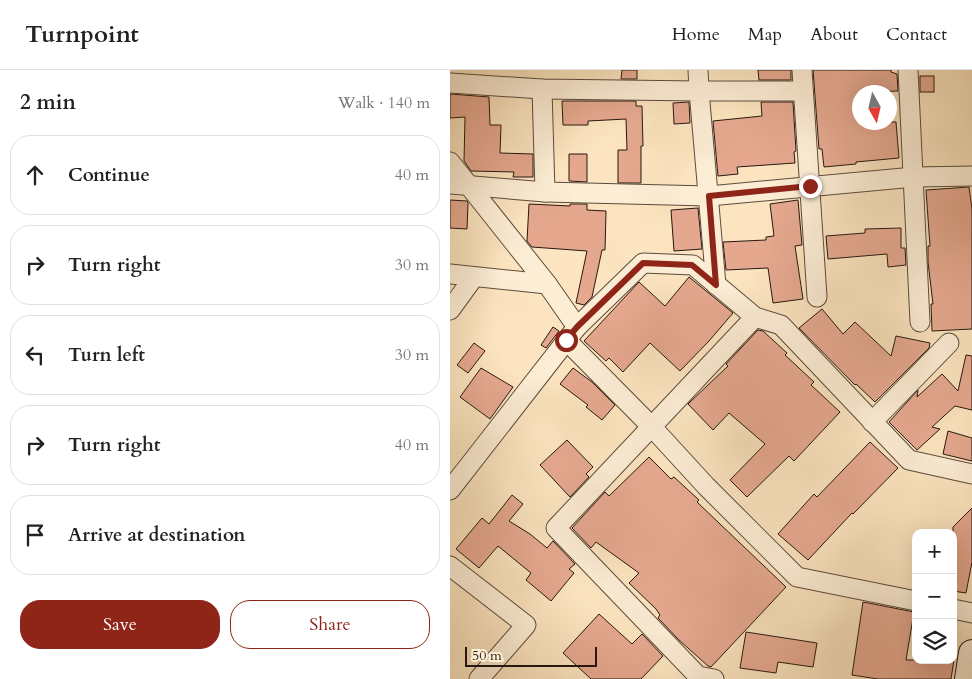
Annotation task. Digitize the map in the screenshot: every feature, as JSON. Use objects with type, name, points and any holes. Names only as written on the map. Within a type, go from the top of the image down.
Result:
[{"type":"main road","points":[[968,679],[972,653]]},
{"type":"street","points":[[698,70],[716,285]]},
{"type":"street","points":[[802,70],[817,297]]},
{"type":"street","points":[[908,70],[920,322]]},
{"type":"street","points":[[450,83],[542,89],[803,91]]},
{"type":"street","points":[[542,89],[545,192]]},
{"type":"street","points":[[450,162],[547,284],[572,333],[650,426],[796,577],[912,601]]},
{"type":"street","points":[[450,184],[545,192],[709,196],[914,177],[972,176]]},
{"type":"street","points":[[450,490],[572,333],[643,263],[692,265],[755,317],[781,326],[908,460],[972,474]]},
{"type":"street","points":[[450,274],[547,284]]},
{"type":"street","points":[[450,310],[474,277]]},
{"type":"street","points":[[714,679],[698,676],[556,528],[650,426],[755,317]]},
{"type":"street","points":[[872,422],[949,343]]},
{"type":"street","points":[[450,566],[526,625],[479,679]]},
{"type":"street","points":[[957,610],[972,613]]},
{"type":"building","points":[[622,70],[637,70],[637,79],[621,79]]},
{"type":"building","points":[[758,70],[791,70],[791,80],[759,80]]},
{"type":"building","points":[[813,70],[891,70],[891,72],[897,74],[898,91],[897,85],[852,85],[852,130],[897,130],[899,158],[824,167],[822,149],[819,149]]},
{"type":"building","points":[[920,76],[934,76],[934,92],[920,92]]},
{"type":"building","points":[[450,94],[489,97],[490,125],[501,125],[500,153],[533,154],[533,177],[513,177],[514,172],[471,171],[464,161],[465,117],[450,118]]},
{"type":"building","points":[[562,101],[636,101],[636,106],[642,106],[643,146],[641,146],[641,183],[618,183],[618,150],[627,150],[626,119],[588,121],[588,125],[563,125]]},
{"type":"building","points":[[689,102],[690,123],[674,124],[673,103]]},
{"type":"building","points":[[761,102],[793,102],[795,163],[737,167],[738,174],[718,176],[713,121],[762,116]]},
{"type":"building","points":[[569,154],[587,154],[587,182],[569,181]]},
{"type":"building","points":[[969,187],[972,209],[972,329],[932,331],[931,304],[933,304],[928,262],[928,246],[930,246],[926,190]]},
{"type":"building","points":[[450,200],[467,201],[467,229],[450,228]]},
{"type":"building","points":[[798,200],[802,245],[795,246],[803,299],[773,303],[768,268],[726,270],[723,242],[766,240],[766,237],[774,236],[770,204]]},
{"type":"building","points":[[529,204],[570,206],[570,204],[587,204],[587,210],[606,211],[605,250],[602,250],[592,297],[584,305],[576,303],[587,251],[532,247],[527,241]]},
{"type":"building","points":[[698,208],[702,249],[674,251],[671,210]]},
{"type":"building","points":[[901,228],[901,248],[905,248],[906,265],[888,267],[887,254],[828,259],[826,236],[865,233],[865,229]]},
{"type":"building","points":[[689,277],[733,313],[680,371],[650,343],[623,372],[609,358],[606,361],[584,341],[639,282],[665,306]]},
{"type":"building","points":[[822,309],[843,334],[855,322],[891,356],[896,336],[930,343],[929,348],[875,402],[855,385],[799,328]]},
{"type":"building","points":[[553,327],[559,331],[546,348],[541,345]]},
{"type":"building","points":[[758,330],[763,331],[787,353],[785,355],[814,382],[811,385],[840,412],[794,461],[789,456],[747,497],[730,480],[765,444],[729,413],[713,430],[688,404],[728,366],[726,364]]},
{"type":"building","points":[[474,343],[485,351],[468,373],[457,365]]},
{"type":"building","points":[[966,355],[972,356],[972,410],[955,406],[932,427],[940,429],[917,450],[889,422],[918,390],[917,397],[942,374],[958,391]]},
{"type":"building","points":[[481,368],[513,387],[490,419],[460,397]]},
{"type":"building","points":[[573,368],[592,382],[615,405],[602,420],[586,407],[588,405],[560,384]]},
{"type":"building","points":[[948,431],[972,438],[972,461],[943,454]]},
{"type":"building","points":[[567,440],[593,467],[586,474],[589,477],[570,497],[540,465]]},
{"type":"building","points":[[870,442],[898,468],[808,560],[778,534],[814,494],[817,497]]},
{"type":"building","points":[[649,457],[671,479],[674,477],[699,500],[697,502],[786,587],[711,667],[679,640],[658,618],[660,615],[656,609],[629,583],[639,573],[596,542],[591,548],[572,528],[605,492],[609,496]]},
{"type":"building","points":[[512,495],[523,504],[509,521],[530,534],[547,548],[553,541],[575,564],[569,569],[574,573],[551,601],[526,580],[531,573],[498,546],[479,568],[456,549],[482,518],[489,524]]},
{"type":"building","points":[[972,508],[972,562],[966,593],[957,592],[957,529],[953,529]]},
{"type":"building","points":[[863,602],[912,612],[912,624],[906,660],[912,660],[912,664],[953,664],[951,679],[878,679],[852,675]]},
{"type":"building","points":[[599,614],[632,644],[642,634],[663,656],[641,679],[591,679],[563,653]]},
{"type":"building","points":[[746,632],[817,643],[813,667],[778,662],[776,673],[740,668]]},
{"type":"route","points":[[566,340],[643,263],[692,265],[716,285],[709,196],[810,186]]}]
